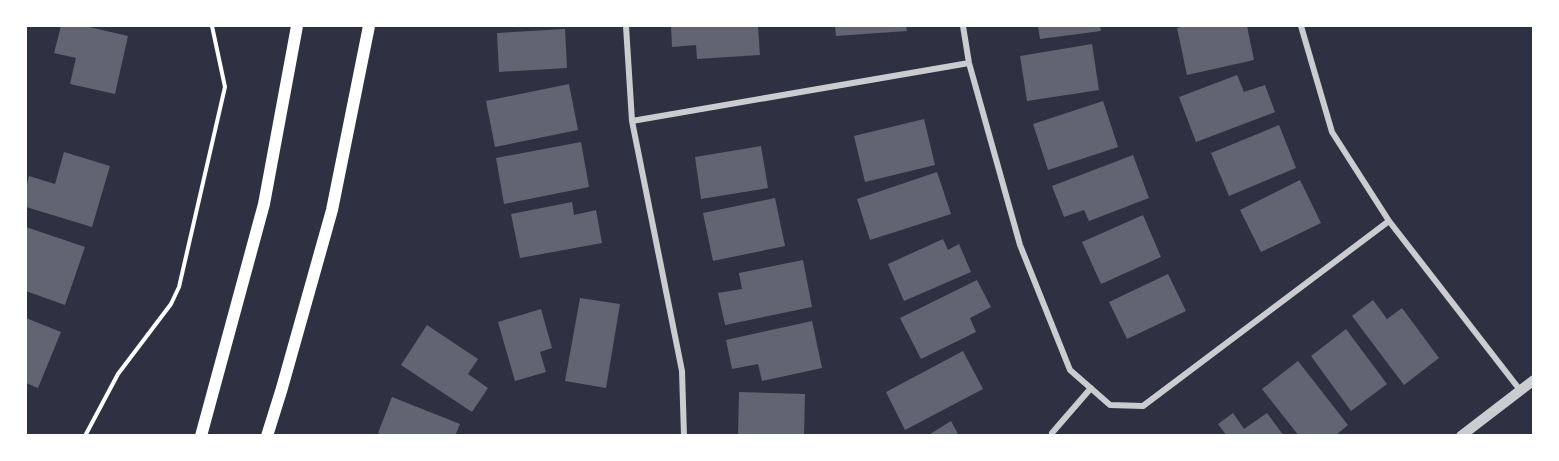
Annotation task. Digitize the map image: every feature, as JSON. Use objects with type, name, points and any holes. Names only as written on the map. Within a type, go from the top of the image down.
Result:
[{"type":"main road","points":[[201,435],[264,204],[297,26]]},
{"type":"main road","points":[[267,435],[332,210],[369,26]]},
{"type":"street","points":[[626,26],[632,121],[682,371],[684,435]]},
{"type":"street","points":[[963,26],[969,63],[1020,245],[1070,370],[1110,405],[1143,406],[1389,221]]},
{"type":"street","points":[[1301,26],[1332,132],[1389,221],[1520,390]]},
{"type":"street","points":[[632,121],[969,63]]},
{"type":"street","points":[[1461,435],[1533,380]]},
{"type":"street","points":[[1052,433],[1091,388]]},
{"type":"path","points":[[85,435],[118,374],[171,304],[179,287],[225,87],[212,26]]},
{"type":"building","points":[[61,26],[85,26],[128,36],[115,94],[70,84],[76,58],[54,53]]},
{"type":"building","points":[[671,26],[758,26],[760,55],[697,59],[696,45],[672,47]]},
{"type":"building","points":[[835,26],[906,26],[907,31],[836,36]]},
{"type":"building","points":[[1038,26],[1100,26],[1101,31],[1040,39]]},
{"type":"building","points":[[1247,26],[1254,60],[1187,75],[1177,28]]},
{"type":"building","points":[[565,29],[567,68],[499,72],[497,33]]},
{"type":"building","points":[[1092,44],[1099,90],[1027,101],[1020,56]]},
{"type":"building","points":[[1237,75],[1244,92],[1265,85],[1275,112],[1196,142],[1179,97]]},
{"type":"building","points":[[569,84],[578,130],[495,147],[486,101]]},
{"type":"building","points":[[1103,101],[1118,147],[1048,170],[1033,124]]},
{"type":"building","points":[[924,119],[935,165],[865,182],[854,136]]},
{"type":"building","points":[[1279,125],[1296,168],[1229,196],[1211,153]]},
{"type":"building","points":[[581,142],[589,187],[504,204],[496,158]]},
{"type":"building","points":[[761,146],[768,188],[701,199],[695,157]]},
{"type":"building","points":[[64,152],[110,166],[92,227],[26,207],[29,176],[55,184]]},
{"type":"building","points":[[1133,155],[1149,198],[1089,221],[1084,210],[1064,217],[1052,186]]},
{"type":"building","points":[[937,172],[951,214],[870,240],[857,199]]},
{"type":"building","points":[[1300,180],[1321,223],[1261,252],[1240,210]]},
{"type":"building","points":[[775,198],[785,246],[713,261],[703,213]]},
{"type":"building","points":[[572,202],[574,215],[596,210],[602,243],[520,258],[511,214]]},
{"type":"building","points":[[1143,215],[1161,257],[1101,284],[1082,242]]},
{"type":"building","points":[[26,227],[85,247],[65,305],[26,291]]},
{"type":"building","points":[[943,239],[948,250],[959,244],[971,272],[904,301],[888,264]]},
{"type":"building","points":[[803,260],[812,307],[725,325],[718,293],[742,289],[739,273]]},
{"type":"building","points":[[1168,274],[1186,311],[1127,339],[1109,302]]},
{"type":"building","points":[[977,280],[991,307],[970,318],[976,332],[921,359],[900,318]]},
{"type":"building","points":[[580,298],[620,304],[606,388],[565,381]]},
{"type":"building","points":[[1373,300],[1387,319],[1402,308],[1439,358],[1404,385],[1352,316]]},
{"type":"building","points":[[541,309],[552,348],[540,352],[546,372],[515,381],[498,322]]},
{"type":"building","points":[[26,318],[61,332],[38,388],[26,383]]},
{"type":"building","points":[[812,321],[822,368],[762,381],[758,364],[732,369],[726,340]]},
{"type":"building","points":[[427,325],[478,359],[468,374],[488,388],[472,412],[401,365]]},
{"type":"building","points":[[1346,329],[1387,384],[1351,411],[1311,356]]},
{"type":"building","points":[[963,351],[983,389],[905,430],[886,392]]},
{"type":"building","points":[[1298,361],[1348,425],[1335,436],[1299,436],[1262,389]]},
{"type":"building","points":[[739,392],[805,394],[804,436],[738,434]]},
{"type":"building","points":[[392,397],[460,424],[455,436],[384,436],[378,433]]},
{"type":"building","points":[[1233,413],[1244,429],[1267,413],[1284,436],[1227,436],[1218,424]]},
{"type":"building","points":[[951,421],[959,436],[927,436]]}]
